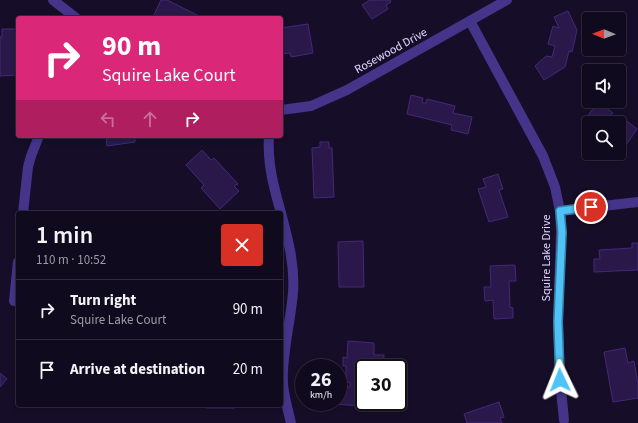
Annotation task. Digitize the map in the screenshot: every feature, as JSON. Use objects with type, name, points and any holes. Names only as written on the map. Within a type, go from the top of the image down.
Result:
[{"type":"street","points":[[53,0],[73,16]]},
{"type":"street","name":"Rosewood Drive","points":[[283,110],[310,106],[330,98],[411,55],[507,0]]},
{"type":"street","name":"Squire Lake Drive","points":[[470,21],[543,156],[555,187],[560,211],[562,232],[558,329],[560,380],[564,420]]},
{"type":"street","points":[[23,211],[28,167],[38,138]]},
{"type":"street","points":[[269,138],[269,158],[273,184],[280,211]]},
{"type":"street","points":[[560,211],[638,202]]},
{"type":"street","points":[[283,221],[291,254],[293,291],[283,382],[291,423]]},
{"type":"street","points":[[14,301],[16,282]]},
{"type":"building","points":[[161,0],[167,0],[199,16],[153,16]]},
{"type":"building","points":[[370,0],[390,0],[391,2],[386,5],[388,9],[372,19],[362,5]]},
{"type":"building","points":[[568,11],[577,30],[572,52],[569,51],[565,67],[544,80],[535,66],[546,56],[552,57],[555,46],[548,44],[553,26],[559,28],[554,17]]},
{"type":"building","points":[[308,24],[313,53],[291,57],[290,53],[283,54],[283,28]]},
{"type":"building","points":[[2,29],[16,29],[16,75],[0,76],[0,37],[2,37]]},
{"type":"building","points":[[411,95],[423,98],[422,103],[426,103],[427,99],[455,106],[453,113],[472,117],[468,134],[451,130],[452,125],[407,114]]},
{"type":"building","points":[[594,108],[606,108],[613,113],[611,115],[612,116],[588,116]]},
{"type":"building","points":[[626,121],[637,129],[626,145]]},
{"type":"building","points":[[106,138],[135,138],[135,142],[107,146]]},
{"type":"building","points":[[320,142],[329,142],[329,148],[332,148],[334,197],[314,198],[312,148],[320,147]]},
{"type":"building","points":[[202,150],[211,160],[214,158],[238,184],[234,186],[239,191],[220,209],[201,188],[204,185],[186,165]]},
{"type":"building","points":[[498,174],[503,189],[499,190],[508,217],[489,222],[478,189],[486,187],[483,179]]},
{"type":"building","points":[[363,241],[364,287],[339,287],[338,242]]},
{"type":"building","points":[[632,243],[638,243],[638,270],[594,272],[594,259],[600,259],[599,250],[632,248]]},
{"type":"building","points":[[515,265],[516,281],[509,281],[510,307],[513,308],[513,318],[494,319],[493,300],[485,301],[484,287],[491,287],[490,266]]},
{"type":"building","points":[[348,341],[374,343],[374,355],[384,355],[384,359],[355,359],[355,406],[347,405],[347,387],[350,387],[350,382],[347,382],[347,359],[343,359],[343,357],[347,358]]},
{"type":"building","points":[[625,348],[628,363],[634,361],[638,385],[638,398],[613,402],[604,352]]},
{"type":"building","points":[[0,373],[7,379],[0,387]]},
{"type":"building","points":[[499,402],[504,417],[500,418],[502,423],[467,423],[464,414]]},
{"type":"building","points":[[207,407],[234,407],[234,408]]},
{"type":"route","points":[[560,380],[558,322],[562,232],[560,211],[591,207]]}]
